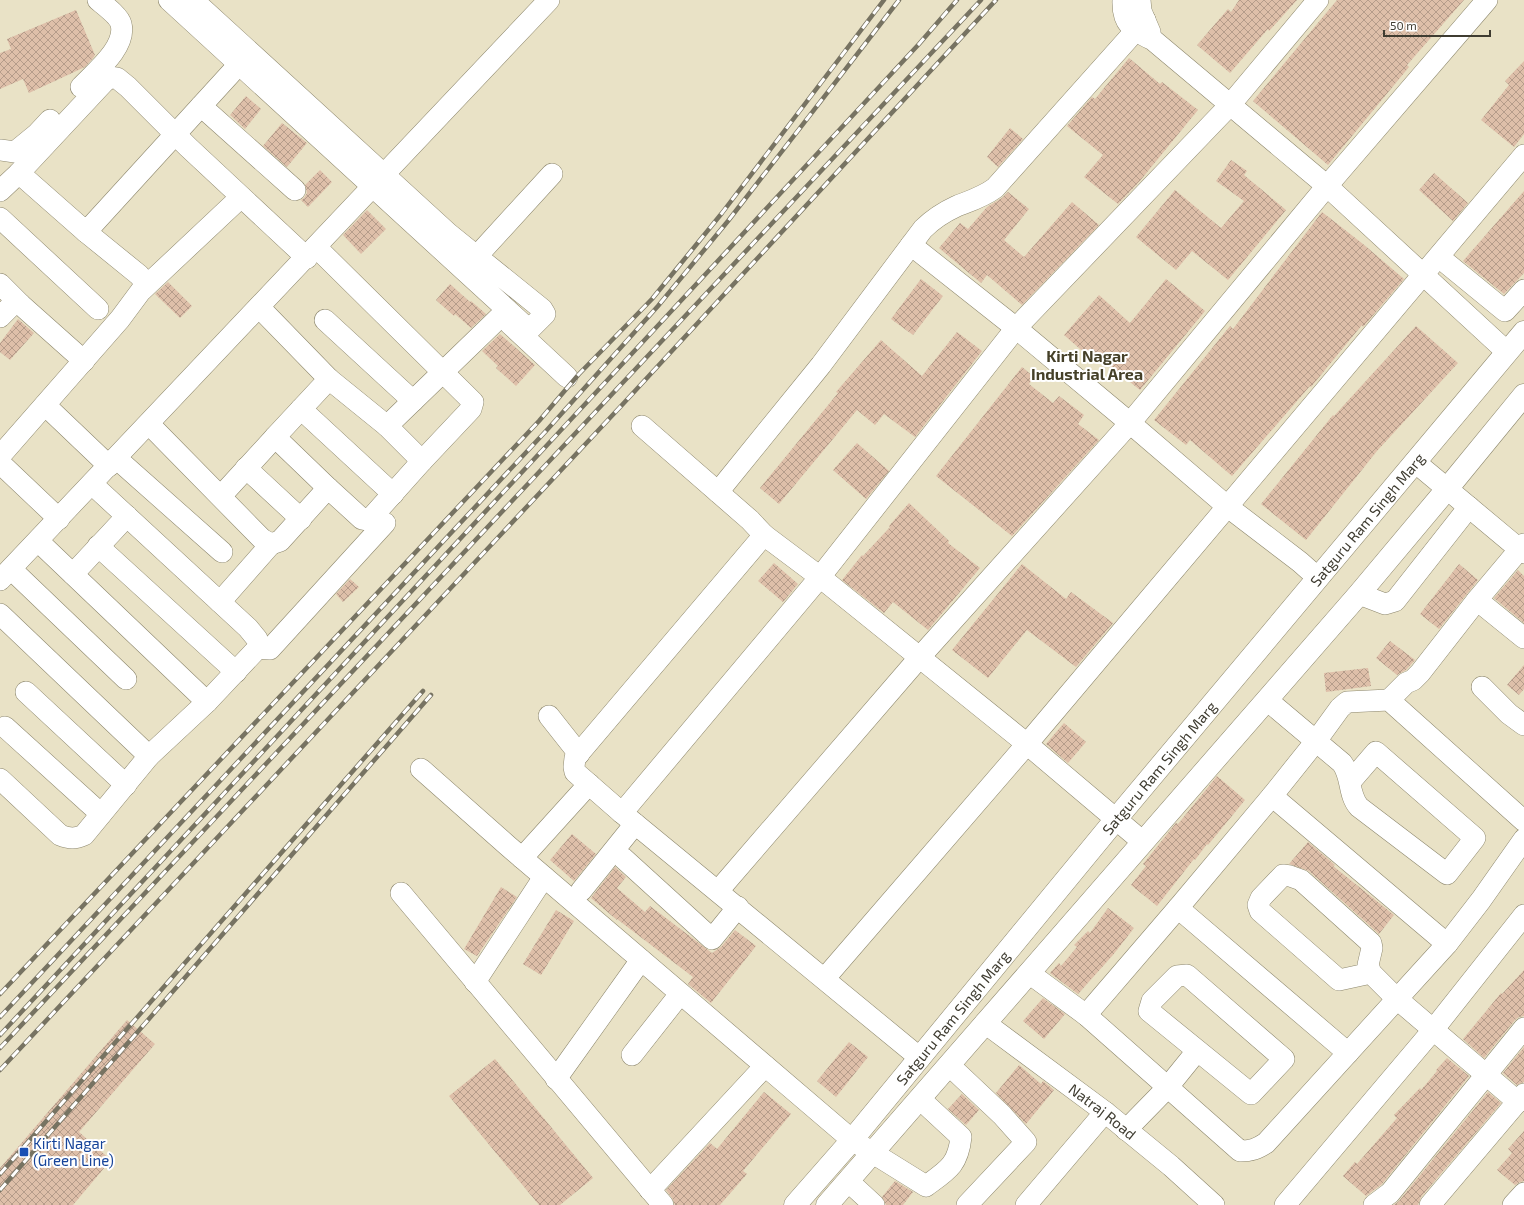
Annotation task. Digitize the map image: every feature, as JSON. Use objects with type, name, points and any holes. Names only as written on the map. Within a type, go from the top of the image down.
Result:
[{"type":"main road","name":"Satguru Ram Singh Marg","points":[[795,1205],[852,1140],[1116,819],[1524,332]]},
{"type":"main road","name":"Satguru Ram Singh Marg","points":[[827,1205],[1359,594],[1448,489],[1524,395]]},
{"type":"street","points":[[0,150],[15,152],[37,134],[112,55],[121,39],[121,23],[108,8],[98,0]]},
{"type":"street","points":[[169,0],[379,181],[477,256],[542,309],[545,314],[529,328],[504,313]]},
{"type":"street","points":[[193,0],[379,181],[567,377]]},
{"type":"street","points":[[126,679],[5,575],[549,0]]},
{"type":"street","points":[[1123,0],[1127,23],[1143,23],[1230,105],[1327,186],[1507,352]]},
{"type":"street","points":[[581,890],[628,818],[820,578],[1016,328],[1230,105],[1318,0]]},
{"type":"street","points":[[718,891],[919,658],[1130,423],[1327,186],[1487,0]]},
{"type":"street","points":[[718,492],[825,360],[923,230],[939,215],[983,196],[995,188],[1143,23]]},
{"type":"street","points":[[86,232],[232,72]]},
{"type":"street","points":[[142,290],[144,281],[139,275],[86,232],[6,181],[104,82],[111,78],[117,78],[128,87],[241,197],[311,252],[442,372],[468,397],[473,405],[471,409],[368,520],[362,520],[354,514],[274,437]]},
{"type":"street","points":[[201,106],[295,190]]},
{"type":"street","points":[[824,978],[1027,744],[1523,158]]},
{"type":"street","points":[[477,256],[552,174]]},
{"type":"street","points":[[0,456],[120,319],[142,290],[241,197]]},
{"type":"street","points":[[0,218],[98,309]]},
{"type":"street","points":[[911,245],[1016,328],[1228,506],[1300,562],[1318,578]]},
{"type":"street","points":[[1439,257],[1505,311]]},
{"type":"street","points":[[0,284],[20,304],[84,361]]},
{"type":"street","points":[[1485,333],[1524,290]]},
{"type":"street","points":[[0,317],[13,304],[20,304]]},
{"type":"street","points":[[259,307],[330,379],[387,426],[422,461]]},
{"type":"street","points":[[387,426],[504,313]]},
{"type":"street","points":[[326,320],[412,401]]},
{"type":"street","points":[[220,496],[330,379]]},
{"type":"street","points":[[45,405],[222,552]]},
{"type":"street","points":[[301,409],[393,494]]},
{"type":"street","points":[[149,424],[262,539],[270,544]]},
{"type":"street","points":[[642,426],[750,520],[764,535],[1027,744],[1143,842]]},
{"type":"street","points":[[1086,1015],[1272,796],[1340,708],[1347,702],[1389,700],[1406,683],[1413,680],[1477,600],[1523,549],[1468,507],[1415,462]]},
{"type":"street","points":[[0,463],[59,519]]},
{"type":"street","points":[[246,468],[301,519]]},
{"type":"street","points":[[0,779],[60,835],[68,839],[77,838],[84,835],[149,756],[207,702],[259,646],[257,639],[248,628],[92,484]]},
{"type":"street","points":[[220,602],[270,544],[280,541],[328,488]]},
{"type":"street","points":[[1359,594],[1385,604],[1395,601],[1468,507]]},
{"type":"street","points":[[73,574],[127,516]]},
{"type":"street","points":[[257,648],[270,649],[385,524]]},
{"type":"street","points":[[764,535],[578,754],[574,762],[575,772],[628,818],[920,1058]]},
{"type":"street","points":[[38,541],[207,702]]},
{"type":"street","points":[[98,546],[236,672]]},
{"type":"street","points":[[1477,600],[1524,638]]},
{"type":"street","points":[[0,614],[149,756]]},
{"type":"street","points":[[1482,687],[1509,714],[1524,725]]},
{"type":"street","points":[[26,692],[126,784]]},
{"type":"street","points":[[1267,700],[1342,763],[1347,772],[1354,799],[1359,807],[1447,874],[1475,838],[1376,752],[1350,782]]},
{"type":"street","points":[[1389,700],[1524,821]]},
{"type":"street","points":[[549,716],[578,754]]},
{"type":"street","points":[[5,727],[102,814]]},
{"type":"street","points":[[421,769],[544,877],[852,1140],[872,1154],[926,1186],[948,1170],[959,1152],[961,1137],[920,1099]]},
{"type":"street","points":[[522,858],[589,784]]},
{"type":"street","points":[[1272,796],[1447,944]]},
{"type":"street","points":[[1029,973],[1086,1015],[1240,1151],[1258,1149],[1266,1143],[1396,998],[1447,944],[1481,900],[1524,839]]},
{"type":"street","points":[[622,858],[712,939],[738,907]]},
{"type":"street","points":[[1371,973],[1339,980],[1260,912],[1258,905],[1261,898],[1283,875],[1301,880],[1370,943],[1372,948],[1368,965],[1371,973],[1396,998],[1486,1075],[1521,1098],[1430,1205]]},
{"type":"street","points":[[475,982],[544,877]]},
{"type":"street","points":[[401,893],[656,1198],[765,1066]]},
{"type":"street","points":[[1178,908],[1348,1052]]},
{"type":"street","points":[[1293,1203],[1524,915]]},
{"type":"street","points":[[556,1079],[641,960]]},
{"type":"street","points":[[1188,975],[1284,1059],[1251,1094],[1197,1051],[1149,1011],[1152,1000],[1177,976],[1188,975]]},
{"type":"street","points":[[632,1055],[680,994]]},
{"type":"street","name":"Natraj Road","points":[[986,1024],[1105,1112],[1171,1166],[1214,1205]]},
{"type":"street","points":[[1374,1205],[1390,1193],[1524,1028]]},
{"type":"street","points":[[1126,1130],[1167,1088],[1197,1051]]},
{"type":"street","points":[[949,1065],[1002,1115],[1026,1142],[967,1205]]},
{"type":"street","points":[[1026,1205],[1105,1112]]},
{"type":"street","points":[[848,1181],[874,1205]]},
{"type":"street","points":[[1513,1205],[1524,1193]]},
{"type":"building","points":[[1239,0],[1297,0],[1269,31],[1268,29],[1230,73],[1197,45],[1228,9],[1231,12]]},
{"type":"building","points":[[1337,0],[1464,0],[1407,65],[1409,67],[1328,165],[1253,101]]},
{"type":"building","points":[[76,10],[95,55],[85,67],[29,93],[23,79],[0,89],[0,53],[11,49],[7,39]]},
{"type":"building","points":[[1129,58],[1160,84],[1162,82],[1198,110],[1139,182],[1118,204],[1084,177],[1103,155],[1067,126],[1092,97],[1095,99]]},
{"type":"building","points":[[1524,61],[1524,134],[1514,147],[1481,120],[1509,85],[1505,81]]},
{"type":"building","points":[[246,96],[261,109],[245,129],[230,115]]},
{"type":"building","points":[[282,123],[307,143],[287,167],[263,146]]},
{"type":"building","points":[[1010,128],[1023,139],[998,167],[987,157]]},
{"type":"building","points":[[1231,160],[1247,171],[1244,175],[1286,210],[1228,280],[1192,251],[1176,270],[1136,237],[1175,190],[1221,228],[1244,201],[1216,181]]},
{"type":"building","points":[[320,170],[332,182],[308,207],[301,200],[307,193],[305,185]]},
{"type":"building","points":[[1434,173],[1468,203],[1453,221],[1419,190]]},
{"type":"building","points":[[1524,191],[1524,273],[1504,294],[1463,261]]},
{"type":"building","points":[[1008,192],[1029,209],[1004,240],[1024,257],[1072,202],[1099,225],[1022,305],[987,275],[981,283],[939,248],[960,223],[968,229],[987,207],[1002,198]]},
{"type":"building","points":[[367,210],[386,229],[361,254],[343,235]]},
{"type":"building","points":[[1322,212],[1404,279],[1363,327],[1362,325],[1311,387],[1310,386],[1232,476],[1190,440],[1186,445],[1154,420],[1230,326],[1233,329]]},
{"type":"building","points":[[921,279],[943,296],[913,335],[891,319]]},
{"type":"building","points":[[1166,279],[1205,311],[1140,390],[1091,351],[1087,355],[1064,335],[1099,295],[1130,323]]},
{"type":"building","points":[[168,282],[192,306],[180,318],[155,294]]},
{"type":"building","points":[[450,284],[486,314],[471,328],[455,314],[454,316],[436,300]]},
{"type":"building","points":[[18,319],[34,333],[10,360],[0,352],[0,343]]},
{"type":"building","points":[[1416,326],[1458,363],[1377,451],[1306,540],[1261,504],[1333,415],[1334,416]]},
{"type":"building","points":[[957,332],[982,351],[915,437],[884,414],[875,425],[857,410],[779,504],[760,488],[838,393],[836,392],[881,340],[922,376]]},
{"type":"building","points":[[500,334],[535,365],[516,386],[496,368],[498,366],[482,351]]},
{"type":"building","points":[[1022,367],[1034,377],[1029,384],[1053,403],[1059,396],[1084,415],[1078,424],[1099,440],[1012,536],[936,476]]},
{"type":"building","points":[[857,443],[889,471],[866,499],[833,470]]},
{"type":"building","points":[[909,503],[949,541],[948,543],[980,568],[928,630],[893,602],[884,613],[842,580],[862,555],[863,556],[890,527],[889,526]]},
{"type":"building","points":[[774,563],[798,584],[783,602],[758,581]]},
{"type":"building","points":[[1022,564],[1066,599],[1071,592],[1113,623],[1076,667],[1027,630],[988,678],[952,650]]},
{"type":"building","points":[[1459,564],[1478,580],[1439,629],[1420,614]]},
{"type":"building","points":[[1518,570],[1524,576],[1524,623],[1494,598]]},
{"type":"building","points":[[350,579],[359,587],[343,602],[336,594]]},
{"type":"building","points":[[1390,641],[1415,660],[1406,670],[1397,675],[1376,658]]},
{"type":"building","points":[[1524,665],[1524,689],[1519,695],[1507,685]]},
{"type":"building","points":[[1368,668],[1371,686],[1326,692],[1324,673]]},
{"type":"building","points":[[1064,723],[1086,742],[1068,763],[1046,744]]},
{"type":"building","points":[[1217,776],[1245,800],[1208,845],[1207,844],[1195,860],[1194,859],[1157,906],[1131,885],[1146,866],[1143,864]]},
{"type":"building","points":[[572,834],[596,854],[574,881],[550,860]]},
{"type":"building","points":[[1308,842],[1335,865],[1333,866],[1394,915],[1379,934],[1309,871],[1289,864]]},
{"type":"building","points":[[615,867],[626,877],[617,888],[645,912],[650,906],[712,953],[721,947],[735,930],[756,946],[711,1003],[688,984],[693,977],[617,920],[591,898]]},
{"type":"building","points":[[501,887],[517,897],[477,956],[464,949]]},
{"type":"building","points":[[1108,908],[1134,928],[1113,955],[1078,994],[1050,973],[1059,963],[1061,966],[1077,947],[1074,945],[1088,931],[1090,933]]},
{"type":"building","points":[[556,910],[574,921],[541,975],[523,964]]},
{"type":"building","points":[[1524,970],[1524,1016],[1515,1020],[1484,1058],[1463,1039],[1501,993],[1502,994]]},
{"type":"building","points":[[1043,998],[1065,1014],[1044,1039],[1023,1021]]},
{"type":"building","points":[[127,1020],[155,1044],[79,1132],[111,1160],[73,1205],[0,1205],[0,1168]]},
{"type":"building","points":[[849,1042],[868,1057],[836,1097],[817,1081]]},
{"type":"building","points":[[1524,1047],[1524,1082],[1517,1085],[1503,1073]]},
{"type":"building","points":[[1447,1058],[1469,1076],[1382,1184],[1366,1196],[1343,1176],[1355,1162],[1357,1164],[1397,1118],[1394,1115],[1420,1088],[1421,1090]]},
{"type":"building","points":[[495,1059],[593,1178],[560,1205],[539,1205],[449,1096]]},
{"type":"building","points":[[1019,1065],[1041,1084],[1043,1081],[1054,1090],[1026,1124],[996,1093]]},
{"type":"building","points":[[764,1092],[791,1114],[743,1171],[747,1174],[720,1205],[675,1205],[666,1190],[710,1143],[717,1149]]},
{"type":"building","points":[[1488,1092],[1501,1103],[1421,1197],[1418,1205],[1394,1205],[1399,1201]]},
{"type":"building","points":[[962,1094],[979,1110],[966,1125],[948,1109]]},
{"type":"building","points":[[1524,1131],[1524,1181],[1515,1185],[1497,1170],[1512,1153],[1508,1149]]},
{"type":"building","points":[[895,1181],[913,1192],[903,1205],[886,1205],[882,1197]]},
{"type":"railway","points":[[0,994],[539,421],[579,374],[652,299],[722,213],[884,0]]},
{"type":"railway","points":[[0,1017],[546,431],[658,306],[728,221],[899,0]]},
{"type":"railway","points":[[0,1035],[919,44],[957,0]]},
{"type":"railway","points":[[0,1048],[981,0]]},
{"type":"railway","points":[[0,1070],[622,405],[996,0]]},
{"type":"railway","points":[[0,1174],[423,691]]},
{"type":"railway","points":[[0,1190],[431,695]]},
{"type":"place","name":"Kirti Nagar (Green Line)","points":[[24,1152]]},
{"type":"district","name":"Kirti Nagar Industrial Area","points":[[1087,364]]}]
